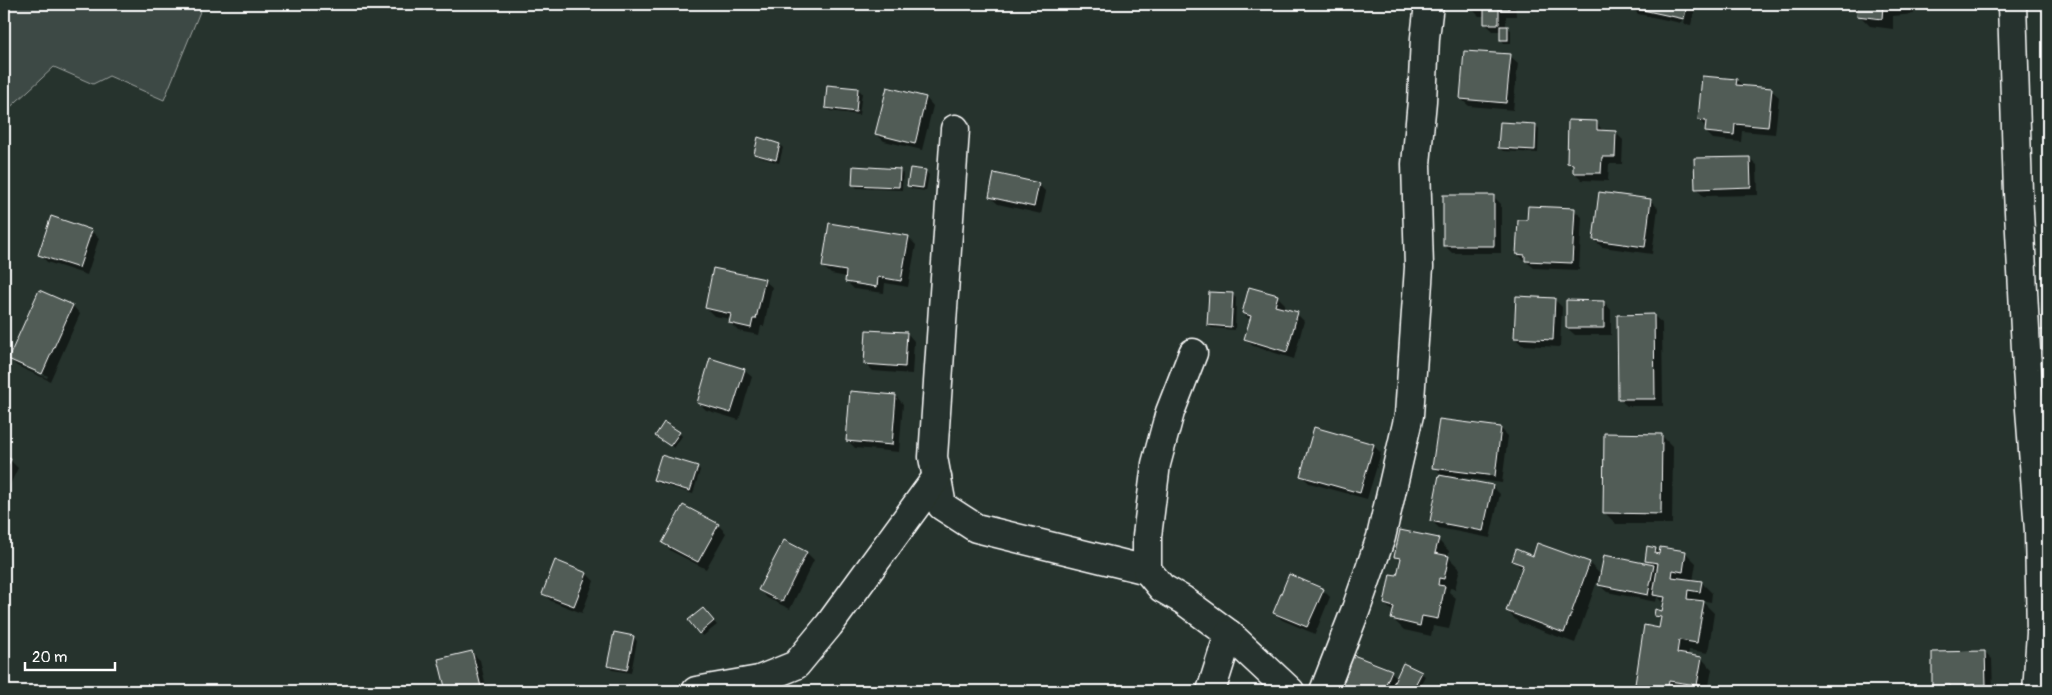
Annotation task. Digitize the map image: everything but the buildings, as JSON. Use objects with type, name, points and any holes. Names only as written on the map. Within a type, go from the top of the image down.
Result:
[{"type":"street","points":[[1324,691],[1381,538],[1409,415],[1419,267],[1416,164],[1429,4]]},
{"type":"street","points":[[2012,4],[2018,202],[2027,369],[2040,530],[2041,633],[2037,691]]},
{"type":"street","points":[[955,129],[933,457],[942,506],[976,528],[1147,570],[1162,588],[1183,600],[1229,634],[1290,691]]},
{"type":"street","points":[[1147,570],[1147,536],[1156,464],[1170,412],[1193,353]]},
{"type":"street","points":[[696,691],[759,680],[796,665],[829,625],[937,477]]},
{"type":"street","points":[[1211,691],[1229,634]]},
{"type":"shaded area","points":[[4,4],[203,4],[164,100],[109,76],[93,84],[54,67],[4,113]]}]
